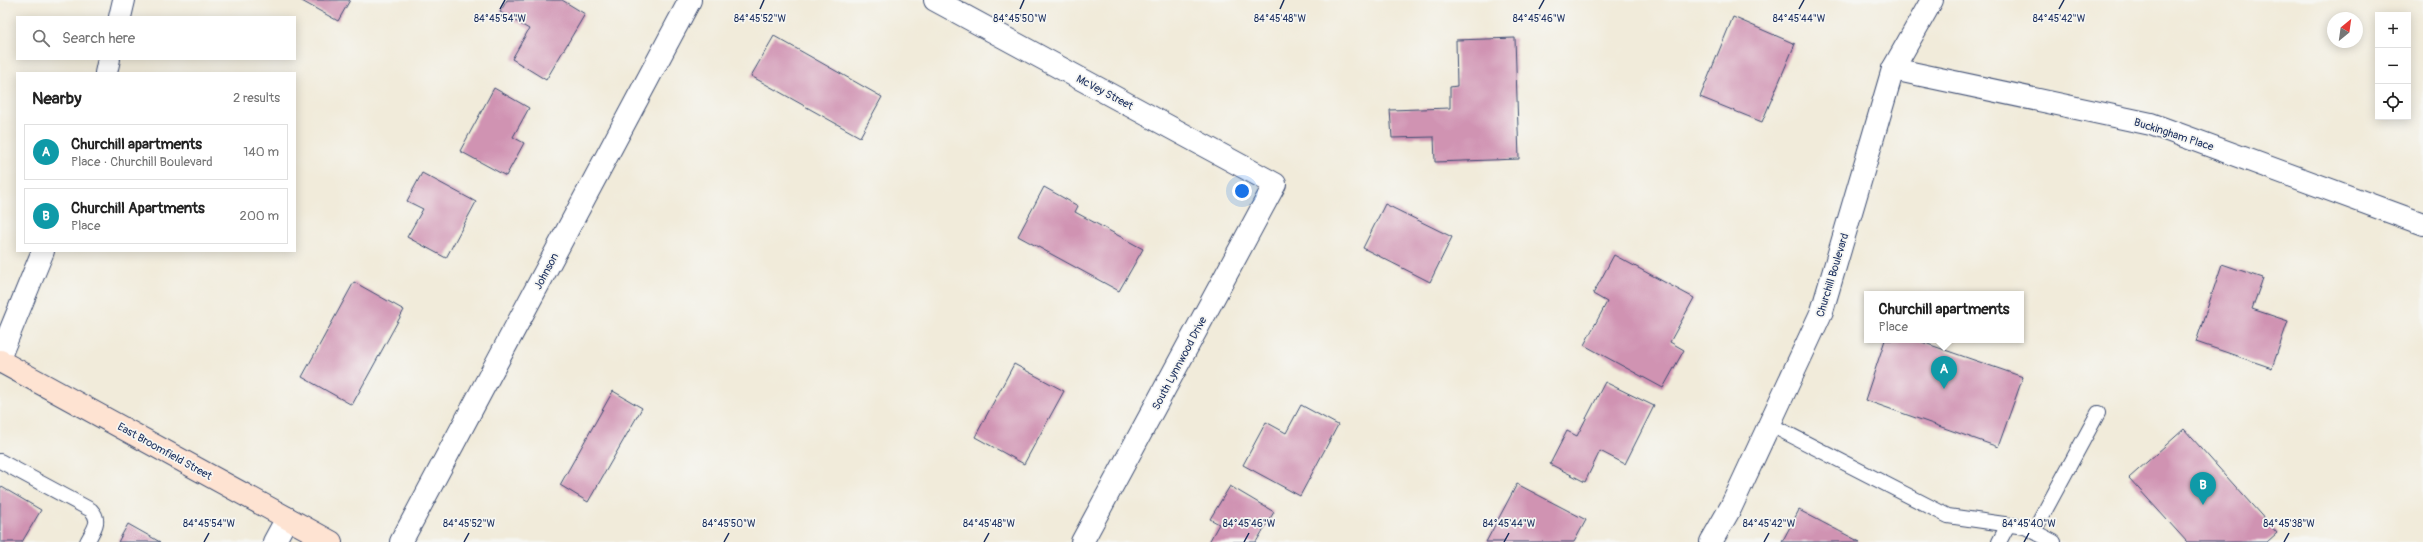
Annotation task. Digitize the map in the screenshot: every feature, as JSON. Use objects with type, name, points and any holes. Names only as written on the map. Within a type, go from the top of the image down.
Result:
[{"type":"main road","name":"East Broomfield Street","points":[[0,361],[331,542]]},
{"type":"street","points":[[120,16],[124,0]]},
{"type":"street","name":"Johnson","points":[[401,542],[690,0]]},
{"type":"street","name":"McVey Street","points":[[935,0],[1275,184]]},
{"type":"street","name":"Churchill Boulevard","points":[[1711,542],[1731,507],[1822,312],[1893,69],[1932,0]]},
{"type":"street","points":[[106,72],[109,60]]},
{"type":"street","name":"Buckingham Place","points":[[1893,69],[2151,124],[2423,224]]},
{"type":"street","name":"South Lynnwood Drive","points":[[1082,542],[1275,184]]},
{"type":"street","points":[[0,356],[43,252]]},
{"type":"street","points":[[274,542],[287,518]]},
{"type":"lane","points":[[2034,531],[2098,413]]},
{"type":"lane","points":[[1769,424],[1948,516],[2025,527],[2054,542]]},
{"type":"lane","points":[[0,461],[91,510],[96,515],[97,521],[87,542]]},
{"type":"lane","points":[[1999,542],[2008,525]]},
{"type":"building","points":[[300,0],[350,0],[338,21]]},
{"type":"building","points":[[507,0],[562,0],[585,14],[546,80],[512,59],[529,29],[500,12]]},
{"type":"building","points":[[1733,17],[1795,44],[1762,122],[1700,97]]},
{"type":"building","points":[[774,36],[882,97],[860,137],[751,76]]},
{"type":"building","points":[[1515,38],[1519,159],[1435,162],[1434,137],[1392,138],[1390,110],[1450,108],[1450,87],[1457,86],[1456,40]]},
{"type":"building","points":[[494,88],[529,108],[513,137],[524,143],[506,176],[460,151]]},
{"type":"building","points":[[422,173],[476,202],[446,258],[407,237],[423,209],[407,201]]},
{"type":"building","points":[[1044,187],[1078,206],[1075,212],[1143,249],[1119,291],[1018,236]]},
{"type":"building","points":[[1385,204],[1452,237],[1430,282],[1363,248]]},
{"type":"building","points":[[1614,255],[1694,298],[1670,342],[1684,350],[1663,388],[1584,345],[1607,302],[1593,294]]},
{"type":"building","points":[[2222,264],[2263,278],[2252,309],[2288,321],[2272,368],[2196,342]]},
{"type":"building","points":[[354,282],[404,310],[352,405],[302,377]]},
{"type":"building","points":[[1884,343],[1925,343],[2023,377],[1998,447],[1865,400]]},
{"type":"building","points":[[1014,364],[1064,391],[1024,464],[975,437]]},
{"type":"building","points":[[1605,382],[1654,406],[1625,464],[1600,451],[1585,482],[1550,464],[1567,431],[1577,436]]},
{"type":"building","points":[[613,391],[642,408],[588,502],[560,485]]},
{"type":"building","points":[[1301,405],[1338,425],[1300,496],[1243,465],[1266,422],[1286,433]]},
{"type":"building","points":[[2184,429],[2277,533],[2267,542],[2187,542],[2129,478]]},
{"type":"building","points":[[1517,484],[1586,520],[1574,542],[1486,542]]},
{"type":"building","points":[[0,486],[41,510],[22,542],[0,542]]},
{"type":"building","points":[[1230,486],[1274,512],[1256,542],[1209,542],[1219,524],[1210,519]]},
{"type":"building","points":[[1799,510],[1860,542],[1782,542]]},
{"type":"building","points":[[128,524],[160,542],[118,542]]},
{"type":"place","name":"Churchill apartments","points":[[1944,389]]},
{"type":"place","name":"Churchill Apartments","points":[[2203,505]]}]
